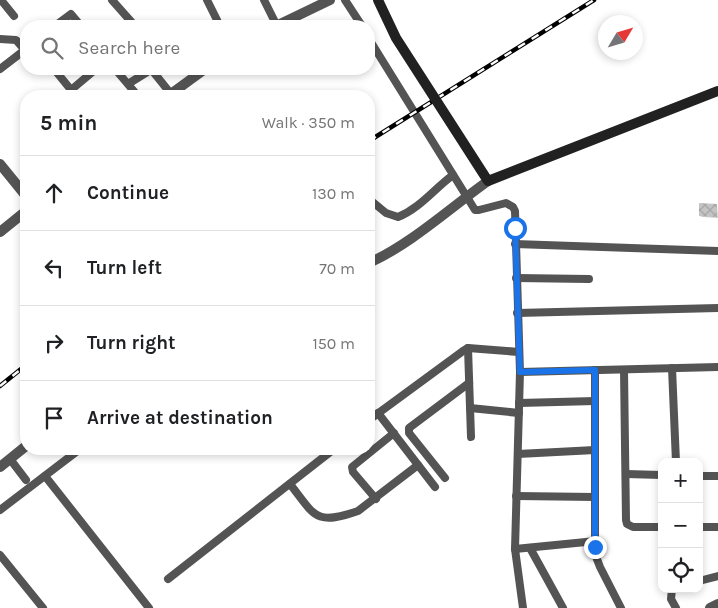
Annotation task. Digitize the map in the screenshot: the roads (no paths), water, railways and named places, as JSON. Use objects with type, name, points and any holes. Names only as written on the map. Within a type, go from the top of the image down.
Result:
[{"type":"main road","points":[[378,0],[396,38],[488,181],[718,91]]},
{"type":"street","points":[[1,0],[14,16]]},
{"type":"street","points":[[207,0],[217,20]]},
{"type":"street","points":[[264,0],[274,20]]},
{"type":"street","points":[[287,20],[318,2],[330,0]]},
{"type":"street","points":[[345,0],[358,20]]},
{"type":"street","points":[[111,1],[129,20]]},
{"type":"street","points":[[62,20],[70,14],[76,20]]},
{"type":"street","points":[[0,39],[16,40],[20,44]]},
{"type":"street","points":[[375,49],[475,210],[503,203],[510,204],[513,207],[520,372],[515,549],[523,608]]},
{"type":"street","points":[[0,69],[20,54]]},
{"type":"street","points":[[59,75],[71,90]]},
{"type":"street","points":[[76,90],[90,75]]},
{"type":"street","points":[[120,75],[133,90]]},
{"type":"street","points":[[128,84],[142,75]]},
{"type":"street","points":[[156,75],[167,90]]},
{"type":"street","points":[[177,90],[197,75]]},
{"type":"street","points":[[0,164],[20,189]]},
{"type":"street","points":[[375,204],[386,213],[398,217],[410,212],[453,175]]},
{"type":"street","points":[[375,260],[418,232],[488,181]]},
{"type":"street","points":[[0,232],[20,216]]},
{"type":"street","points":[[515,244],[718,250]]},
{"type":"street","points":[[516,278],[589,279]]},
{"type":"street","points":[[517,313],[718,308]]},
{"type":"street","points":[[375,415],[455,355],[468,348],[519,352]]},
{"type":"street","points":[[468,348],[471,437]]},
{"type":"street","points":[[520,372],[718,367]]},
{"type":"street","points":[[672,368],[676,458]]},
{"type":"street","points":[[595,370],[596,554],[600,567],[621,608]]},
{"type":"street","points":[[624,370],[627,524],[633,527],[658,527]]},
{"type":"street","points":[[446,478],[409,433],[409,428],[469,383]]},
{"type":"street","points":[[519,403],[595,401]]},
{"type":"street","points":[[470,408],[519,413]]},
{"type":"street","points":[[378,413],[435,487]]},
{"type":"street","points":[[375,448],[394,433]]},
{"type":"street","points":[[518,454],[595,450]]},
{"type":"street","points":[[0,467],[20,451]]},
{"type":"street","points":[[0,510],[72,455]]},
{"type":"street","points":[[168,579],[326,455]]},
{"type":"street","points":[[367,455],[352,467],[353,472],[376,499]]},
{"type":"street","points":[[10,459],[26,480]]},
{"type":"street","points":[[290,484],[313,513],[320,518],[348,515],[358,512],[418,465]]},
{"type":"street","points":[[626,474],[658,475]]},
{"type":"street","points":[[44,476],[149,608]]},
{"type":"street","points":[[703,476],[718,476]]},
{"type":"street","points":[[516,496],[595,497]]},
{"type":"street","points":[[703,527],[718,527]]},
{"type":"street","points":[[515,549],[596,541]]},
{"type":"street","points":[[530,548],[563,608]]},
{"type":"street","points":[[0,555],[43,608]]},
{"type":"street","points":[[703,580],[718,576]]},
{"type":"street","points":[[670,593],[676,608]]},
{"type":"street","points":[[710,608],[718,604]]},
{"type":"railway","points":[[375,137],[594,0]]},
{"type":"railway","points":[[0,386],[20,370]]}]
